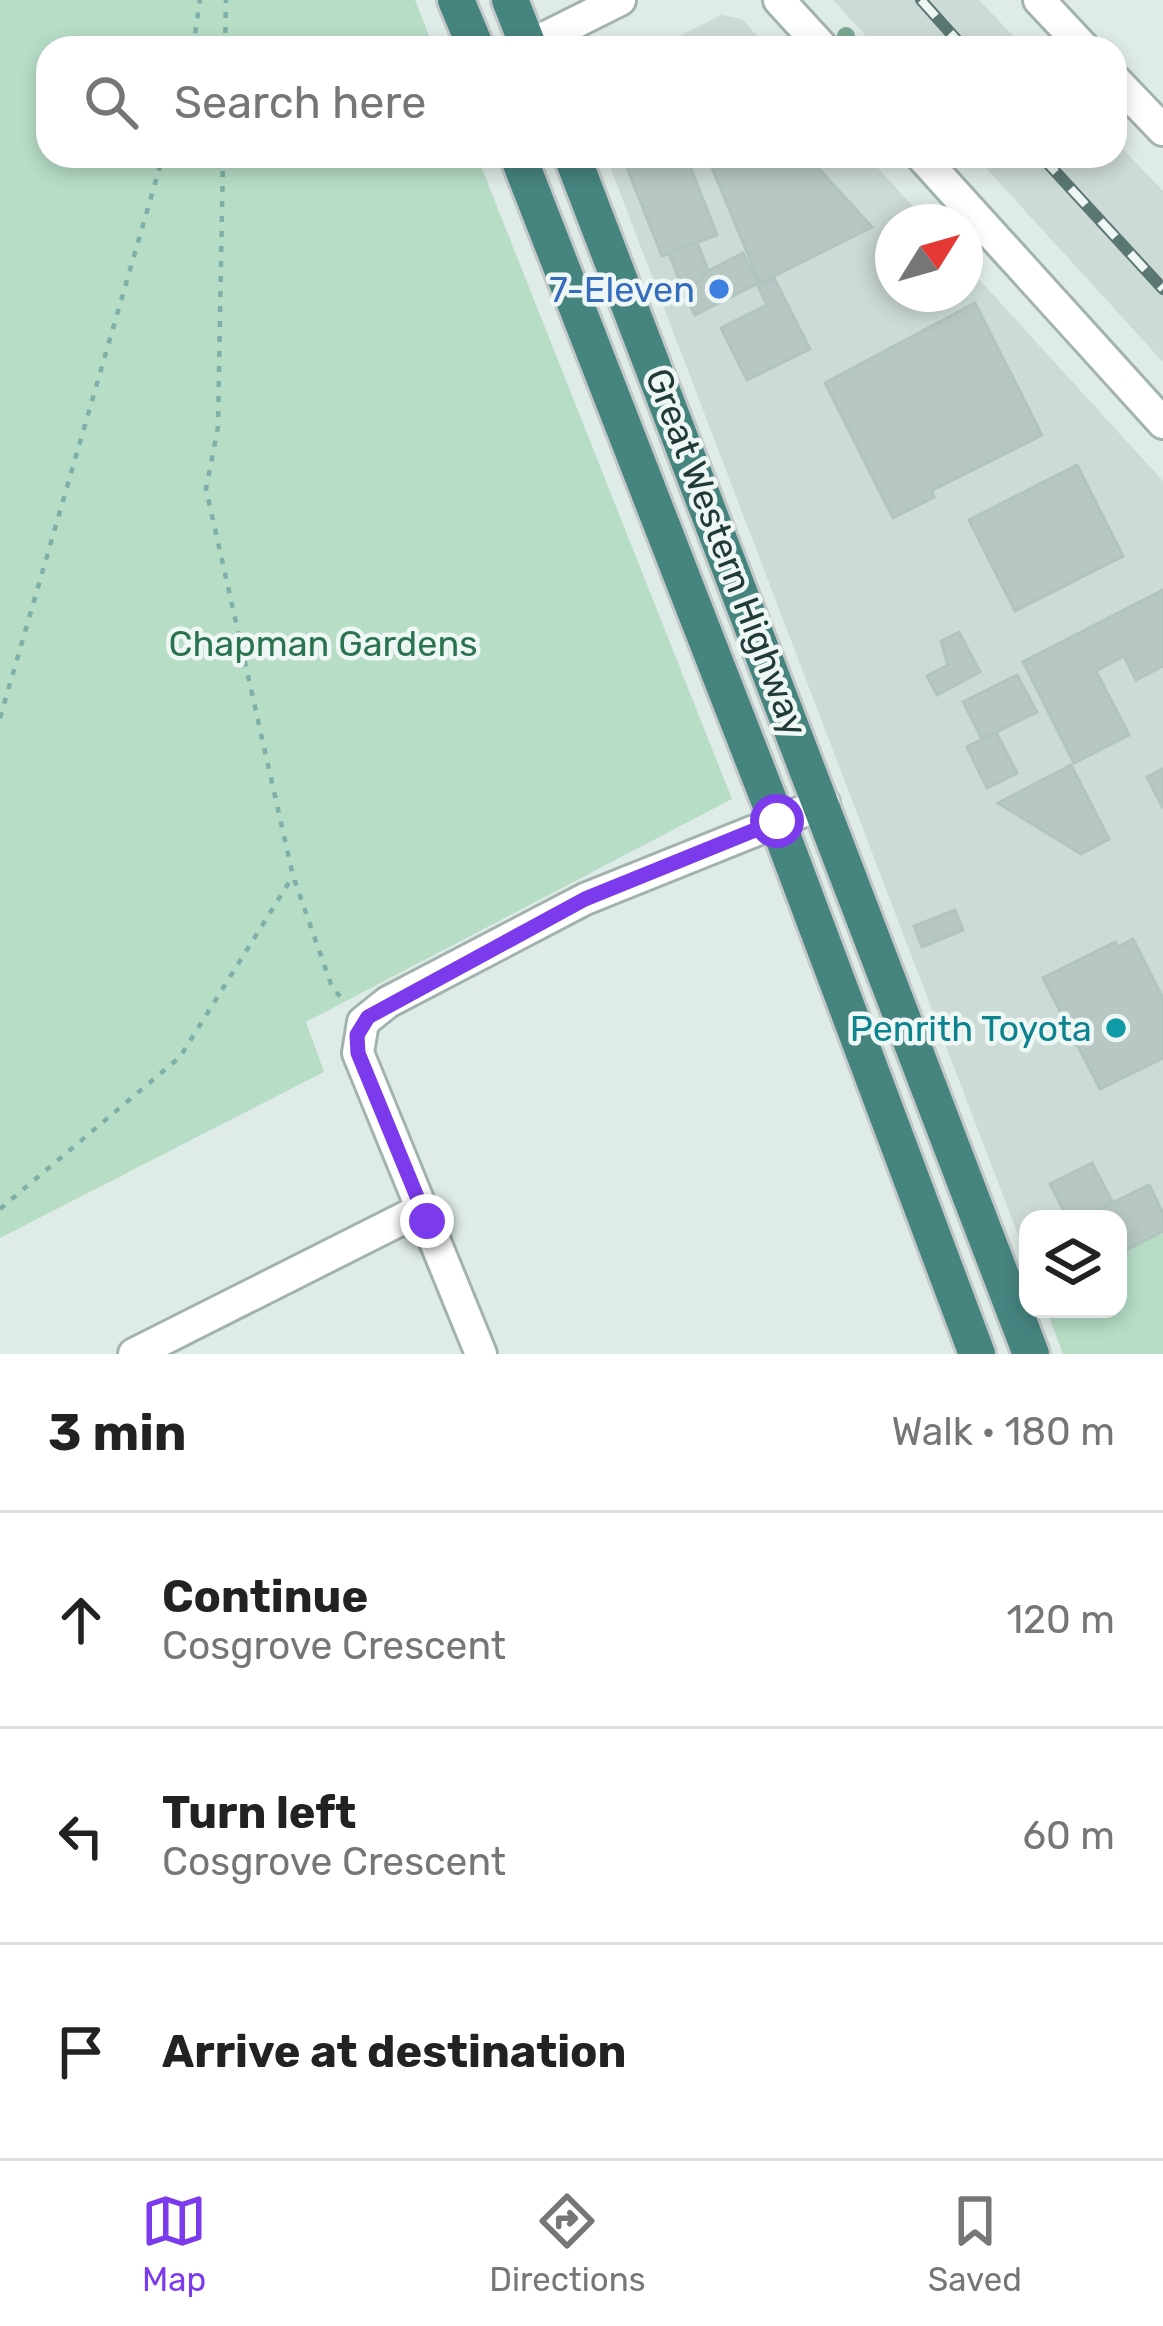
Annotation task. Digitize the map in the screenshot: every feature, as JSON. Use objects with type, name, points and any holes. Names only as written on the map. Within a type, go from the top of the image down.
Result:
[{"type":"highway","points":[[456,0],[471,36]]},
{"type":"highway","points":[[510,0],[523,36]]},
{"type":"highway","name":"Great Western Highway","points":[[523,168],[777,821],[977,1354]]},
{"type":"highway","name":"Great Western Highway","points":[[577,168],[824,803],[1031,1354]]},
{"type":"street","points":[[549,36],[620,0]]},
{"type":"street","points":[[779,0],[812,36]]},
{"type":"street","points":[[1039,0],[1073,36]]},
{"type":"street","points":[[1127,92],[1163,130]]},
{"type":"street","points":[[932,168],[1163,423]]},
{"type":"street","points":[[481,1354],[358,1053],[357,1035],[368,1017],[585,899],[824,803]]},
{"type":"street","points":[[134,1354],[422,1209]]},
{"type":"path","points":[[195,36],[200,0]]},
{"type":"path","points":[[225,36],[226,0]]},
{"type":"path","points":[[0,718],[160,168]]},
{"type":"path","points":[[223,168],[218,428],[206,489],[293,876],[332,987],[352,1011]]},
{"type":"path","points":[[0,1209],[180,1057],[293,876]]},
{"type":"shaded area","points":[[833,0],[979,0],[1014,36],[866,36]]},
{"type":"shaded area","points":[[721,15],[742,19],[757,36],[680,36]]},
{"type":"shaded area","points":[[1127,154],[1163,191],[1163,362],[986,168],[1127,168]]},
{"type":"shaded area","points":[[611,168],[878,168],[911,204],[875,204],[875,312],[983,312],[983,284],[1163,481],[1163,1227],[1127,1221],[1127,1210],[1019,1210],[1019,1237]]},
{"type":"green space","name":"Chapman Gardens","points":[[0,0],[415,0],[429,36],[36,36],[36,168],[482,168],[732,799],[306,1022],[324,1072],[0,1238]]},
{"type":"green space","points":[[1163,1227],[1163,1354],[1063,1354],[1049,1318],[1127,1318],[1127,1245]]},
{"type":"building","name":"7-Eleven","points":[[627,168],[691,168],[717,235],[662,256]]},
{"type":"building","points":[[712,168],[818,168],[872,227],[760,283]]},
{"type":"building","points":[[697,242],[710,275],[685,296],[669,253]]},
{"type":"building","name":"7-Eleven","points":[[743,253],[758,283],[695,315],[685,296],[708,271]]},
{"type":"building","points":[[774,278],[810,349],[747,380],[721,328],[767,305],[758,286]]},
{"type":"building","points":[[958,312],[980,312],[1042,435],[931,491],[934,497],[893,518],[825,383]]},
{"type":"building","points":[[1077,465],[1123,556],[1015,611],[969,520]]},
{"type":"building","points":[[1163,590],[1163,666],[1136,680],[1124,656],[1096,671],[1129,735],[1074,763],[1023,662]]},
{"type":"building","points":[[959,632],[980,672],[937,695],[927,676],[948,665],[941,641]]},
{"type":"building","points":[[1017,675],[1037,712],[982,739],[963,702]]},
{"type":"building","points":[[996,732],[1017,773],[987,788],[967,747]]},
{"type":"building","points":[[1071,765],[1109,839],[1081,854],[998,803]]},
{"type":"building","points":[[1163,769],[1163,808],[1147,777]]},
{"type":"building","points":[[955,910],[963,930],[922,947],[914,926]]},
{"type":"building","name":"Penrith Toyota","points":[[1133,939],[1163,998],[1163,1058],[1100,1089],[1043,978],[1115,942],[1118,947]]},
{"type":"building","points":[[1092,1163],[1113,1203],[1100,1210],[1063,1210],[1050,1184]]},
{"type":"building","points":[[1149,1185],[1163,1213],[1163,1231],[1127,1249],[1127,1210],[1097,1210]]},
{"type":"railway","points":[[921,0],[953,36]]},
{"type":"railway","points":[[1052,168],[1163,289]]},
{"type":"place","name":"7-Eleven","points":[[719,289]]},
{"type":"place","name":"Penrith Toyota","points":[[1116,1028]]},
{"type":"route","points":[[427,1221],[358,1053],[357,1035],[368,1017],[388,1002],[585,899],[777,821]]}]
